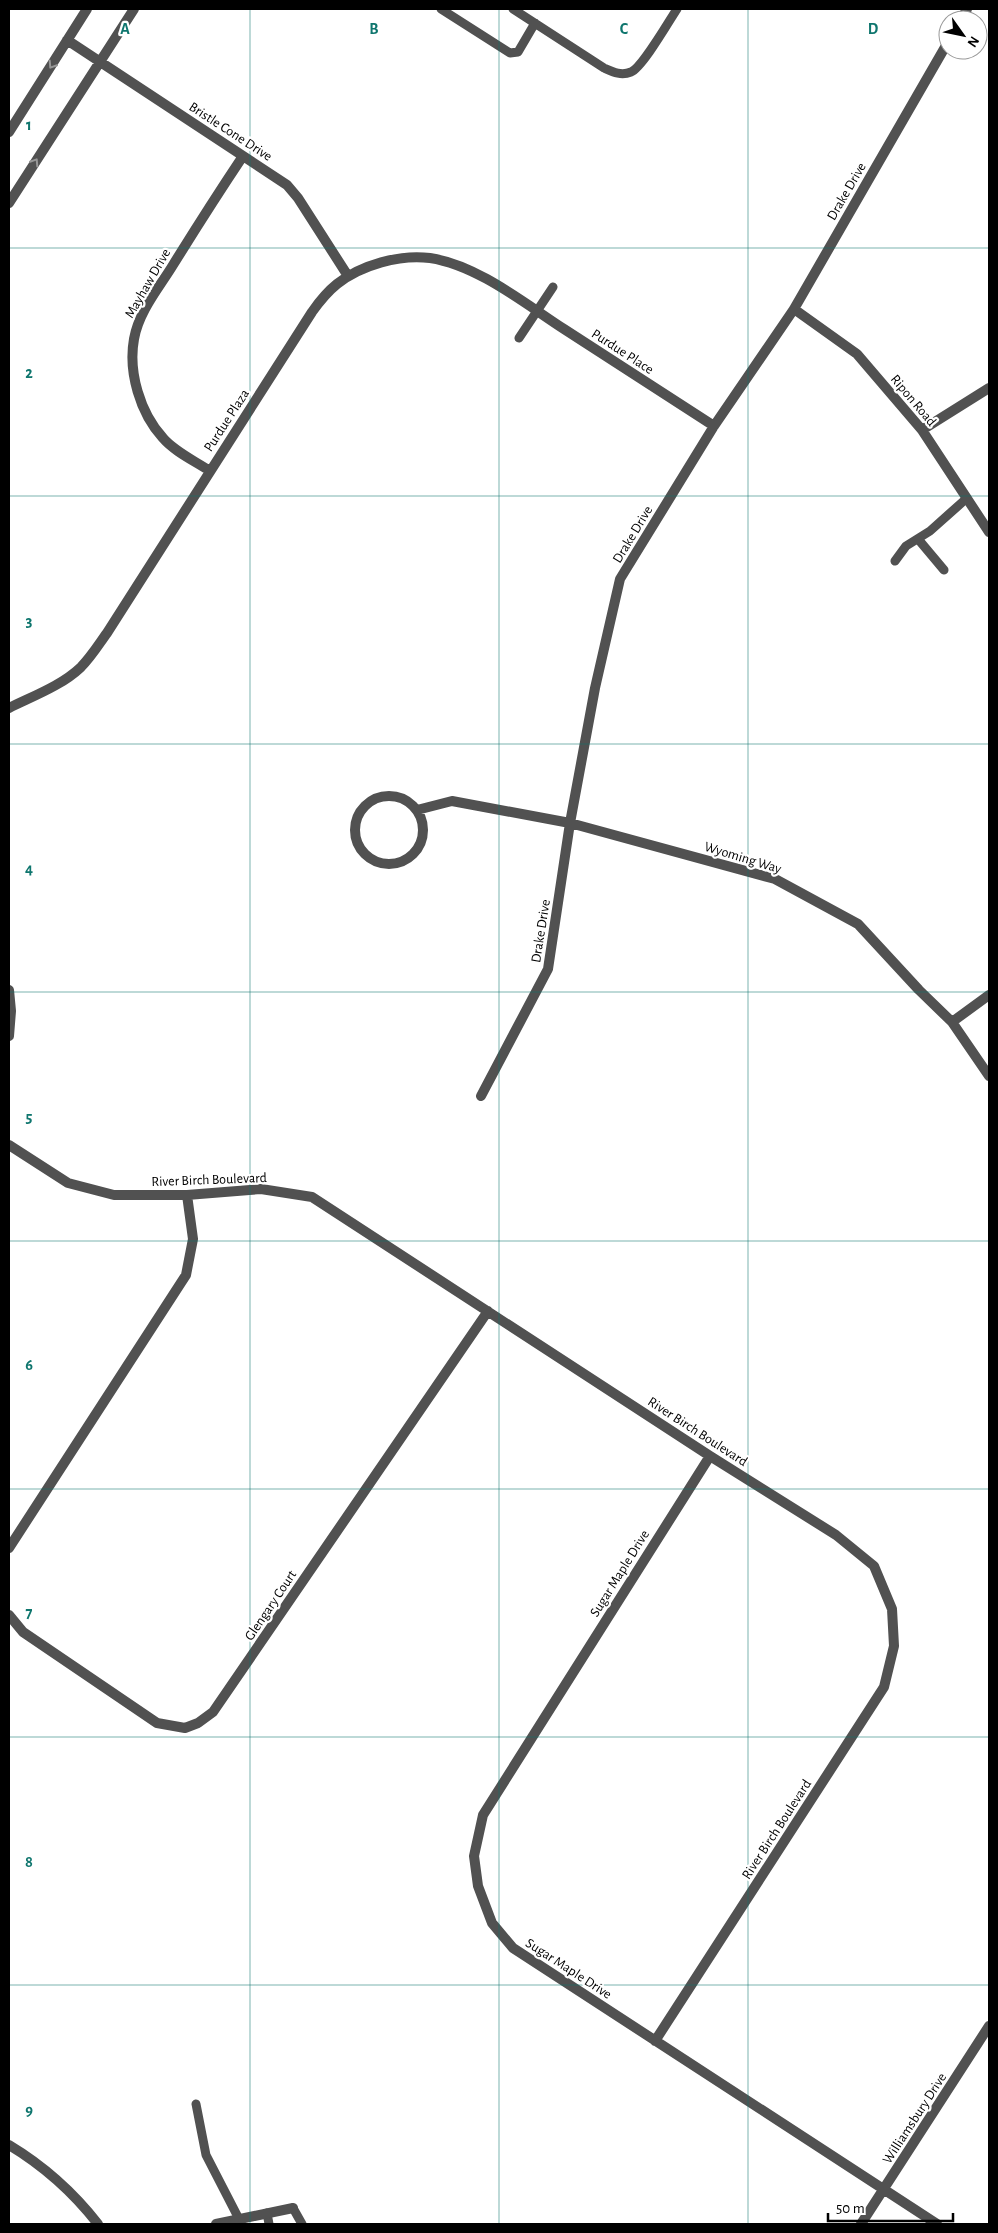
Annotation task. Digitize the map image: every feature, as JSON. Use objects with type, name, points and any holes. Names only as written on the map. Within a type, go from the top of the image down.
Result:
[{"type":"street","points":[[9,132],[87,9]]},
{"type":"street","points":[[9,203],[134,9]]},
{"type":"street","name":"Bristle Cone Drive","points":[[67,40],[281,180],[293,191],[348,276]]},
{"type":"street","name":"Drake Drive","points":[[481,1096],[548,970],[570,823],[595,688],[620,579],[714,426],[794,309],[938,59]]},
{"type":"street","name":"Mayhaw Drive","points":[[210,471],[169,444],[149,418],[142,404],[135,379],[133,360],[134,339],[145,310],[243,156]]},
{"type":"street","name":"Purdue Plaza","points":[[9,708],[60,682],[81,667],[89,658],[107,633],[312,312],[330,289],[348,276],[365,268],[407,258],[430,258],[464,268],[517,299]]},
{"type":"street","name":"Purdue Place","points":[[517,299],[714,426]]},
{"type":"street","name":"Ripon Road","points":[[794,309],[857,354],[922,430],[989,532]]},
{"type":"street","points":[[922,430],[989,388]]},
{"type":"street","points":[[384,795],[395,796],[405,799],[417,810],[423,827],[422,839],[417,850],[409,858],[398,863],[381,863],[365,855],[358,846],[354,836],[356,819],[364,805],[373,799],[384,795]]},
{"type":"street","name":"Wyoming Way","points":[[417,810],[452,801],[570,823],[776,879],[858,924],[919,990],[952,1022],[989,1076]]},
{"type":"street","points":[[9,990],[11,1011],[9,1036]]},
{"type":"street","points":[[952,1022],[989,995]]},
{"type":"street","name":"River Birch Boulevard","points":[[9,1145],[68,1183],[114,1195],[187,1195],[261,1189],[312,1197],[710,1456],[836,1535],[874,1566],[892,1608],[894,1646],[884,1687],[655,2041]]},
{"type":"street","points":[[9,1548],[186,1275],[193,1239],[187,1195]]},
{"type":"street","name":"Glengary Court","points":[[9,1615],[24,1632],[145,1716],[171,1727],[185,1728],[198,1723],[213,1712],[488,1311]]},
{"type":"street","name":"Sugar Maple Drive","points":[[710,1456],[483,1815],[474,1856],[478,1886],[492,1923],[513,1948],[937,2224]]},
{"type":"street","name":"Williamsbury Drive","points":[[861,2224],[989,2026]]},
{"type":"street","points":[[9,2145],[38,2163],[80,2202],[98,2224]]},
{"type":"street","points":[[216,2224],[293,2208]]},
{"type":"lane","points":[[441,9],[510,53],[518,52],[535,23]]},
{"type":"lane","points":[[513,9],[604,68],[620,74],[633,72],[643,61],[677,9]]},
{"type":"lane","points":[[519,338],[553,287]]},
{"type":"lane","points":[[895,561],[906,546],[930,531],[967,498]]},
{"type":"lane","points":[[918,539],[944,570]]},
{"type":"lane","points":[[196,2104],[206,2155],[239,2219]]},
{"type":"lane","points":[[293,2208],[302,2224]]},
{"type":"lane","points":[[267,2213],[269,2224]]}]
